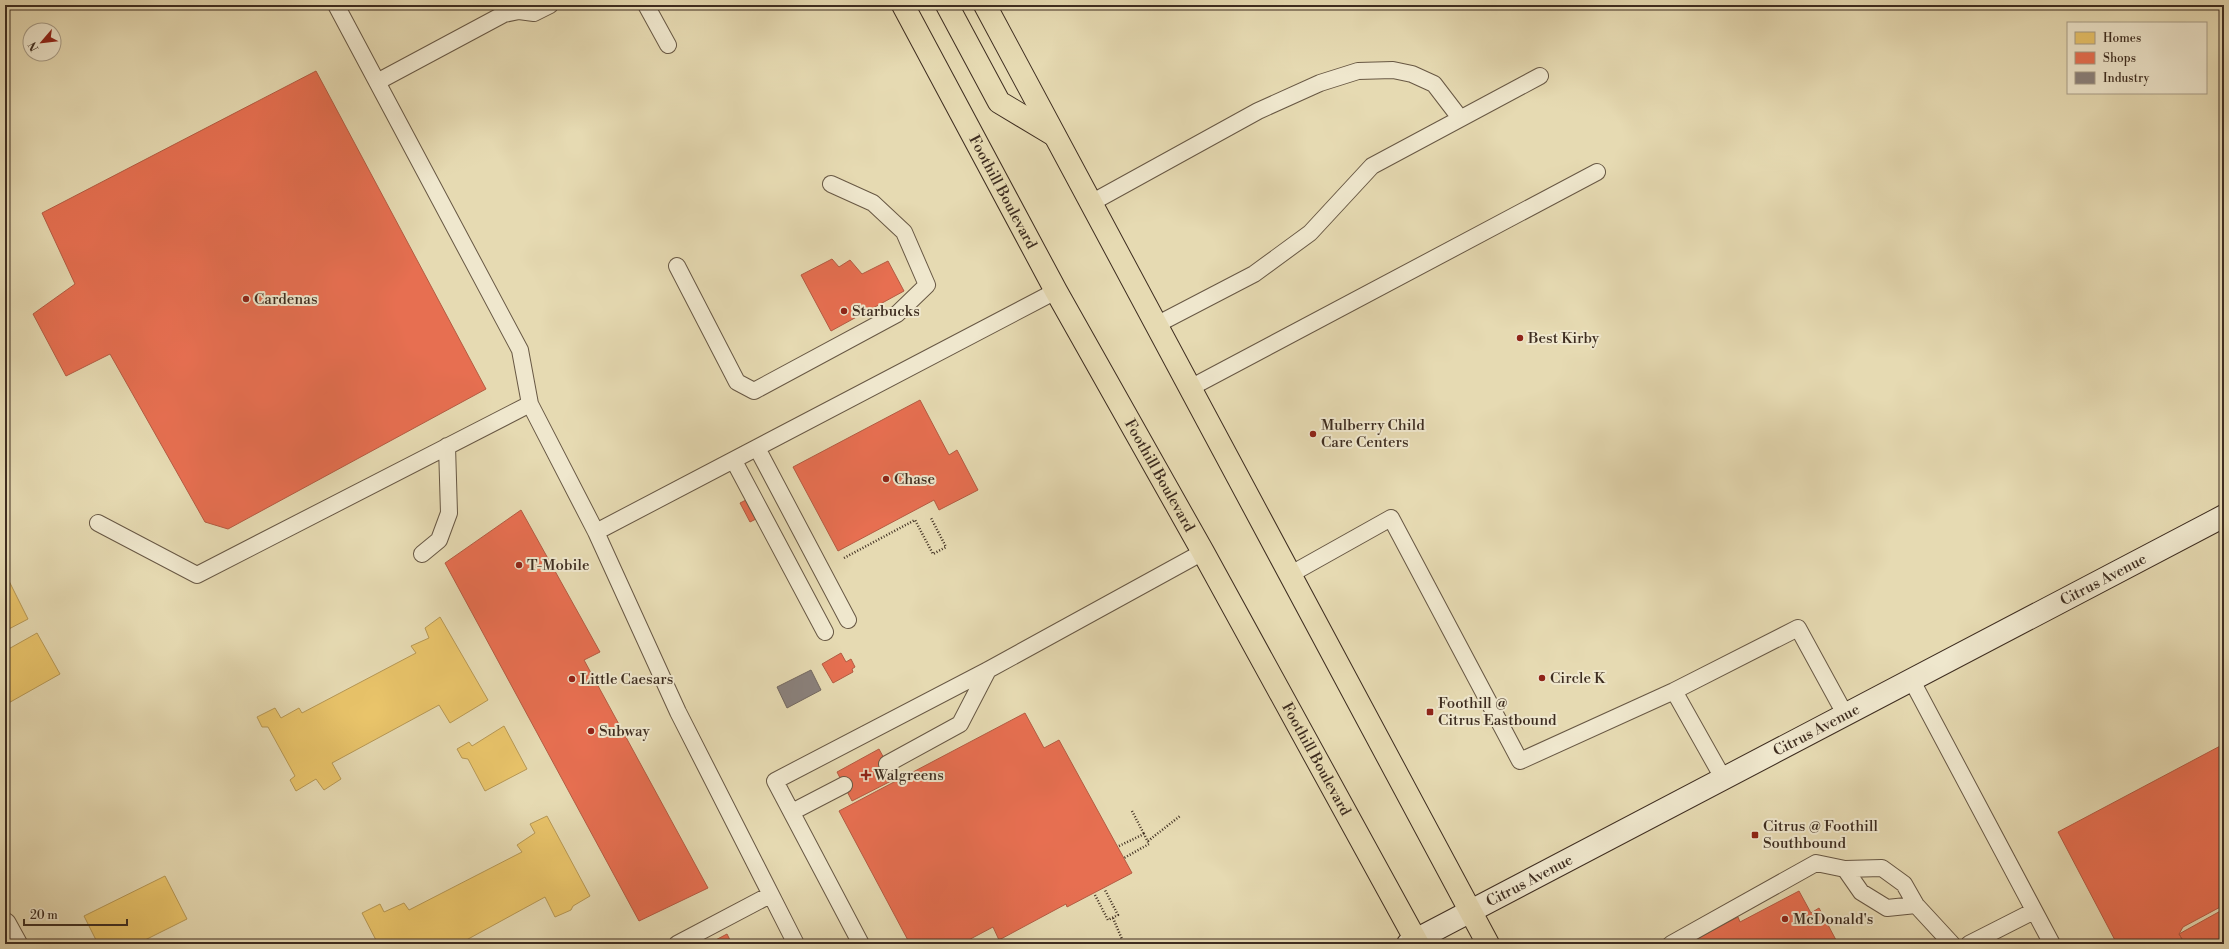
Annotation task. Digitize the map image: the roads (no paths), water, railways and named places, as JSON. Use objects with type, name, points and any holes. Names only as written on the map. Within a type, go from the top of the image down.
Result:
[{"type":"main road","name":"Foothill Boulevard","points":[[903,5],[1056,290],[1203,552],[1414,943]]},
{"type":"main road","points":[[947,5],[999,102],[1055,136]]},
{"type":"main road","points":[[985,5],[1488,944]]},
{"type":"main road","name":"Citrus Avenue","points":[[1414,943],[1471,911],[1723,778],[2224,516]]},
{"type":"main road","points":[[5,924],[16,944]]},
{"type":"lane","points":[[336,5],[520,350],[530,404],[596,532],[678,712],[796,944]]},
{"type":"lane","points":[[377,82],[504,14],[519,11],[534,14],[550,5]]},
{"type":"lane","points":[[646,5],[668,45]]},
{"type":"lane","points":[[1091,203],[1258,111],[1320,83],[1358,71],[1393,70],[1412,74],[1434,84],[1460,118]]},
{"type":"lane","points":[[1156,325],[1254,274],[1310,232],[1372,166],[1540,76]]},
{"type":"lane","points":[[1190,388],[1597,172]]},
{"type":"lane","points":[[677,266],[737,382],[754,391],[897,314],[927,285],[904,232],[873,203],[831,184]]},
{"type":"lane","points":[[596,532],[734,461],[1056,290]]},
{"type":"lane","points":[[98,523],[197,574],[530,404]]},
{"type":"lane","points":[[422,554],[439,540],[449,513],[447,446]]},
{"type":"lane","points":[[757,448],[848,620]]},
{"type":"lane","points":[[734,461],[825,632]]},
{"type":"lane","points":[[1291,574],[1391,518],[1520,761],[1674,691],[1798,628],[1845,714]]},
{"type":"lane","points":[[861,944],[775,781],[988,670],[1203,552]]},
{"type":"lane","points":[[887,764],[960,724],[988,670]]},
{"type":"lane","points":[[1911,679],[2052,944]]},
{"type":"lane","points":[[1674,691],[1723,778]]},
{"type":"lane","points":[[792,812],[844,785]]},
{"type":"lane","points":[[1671,944],[1816,863],[1845,869],[1882,868],[1904,884],[1916,905],[1952,944]]},
{"type":"lane","points":[[1845,869],[1861,892],[1887,908],[1916,905]]},
{"type":"lane","points":[[677,944],[770,895]]},
{"type":"lane","points":[[1969,944],[2034,910]]},
{"type":"place","name":"Cardenas","points":[[246,299]]},
{"type":"place","name":"Starbucks","points":[[844,311]]},
{"type":"place","name":"Best Kirby","points":[[1520,338]]},
{"type":"place","name":"Mulberry Child Care Centers","points":[[1313,434]]},
{"type":"place","name":"Chase","points":[[886,479]]},
{"type":"place","name":"T-Mobile","points":[[519,565]]},
{"type":"place","name":"Circle K","points":[[1542,678]]},
{"type":"place","name":"Little Caesars","points":[[572,679]]},
{"type":"place","name":"Foothill @ Citrus Eastbound","points":[[1430,712]]},
{"type":"place","name":"Subway","points":[[591,731]]},
{"type":"place","name":"Walgreens","points":[[866,775]]},
{"type":"place","name":"Citrus @ Foothill Southbound","points":[[1755,835]]},
{"type":"place","name":"McDonald's","points":[[1785,919]]}]
